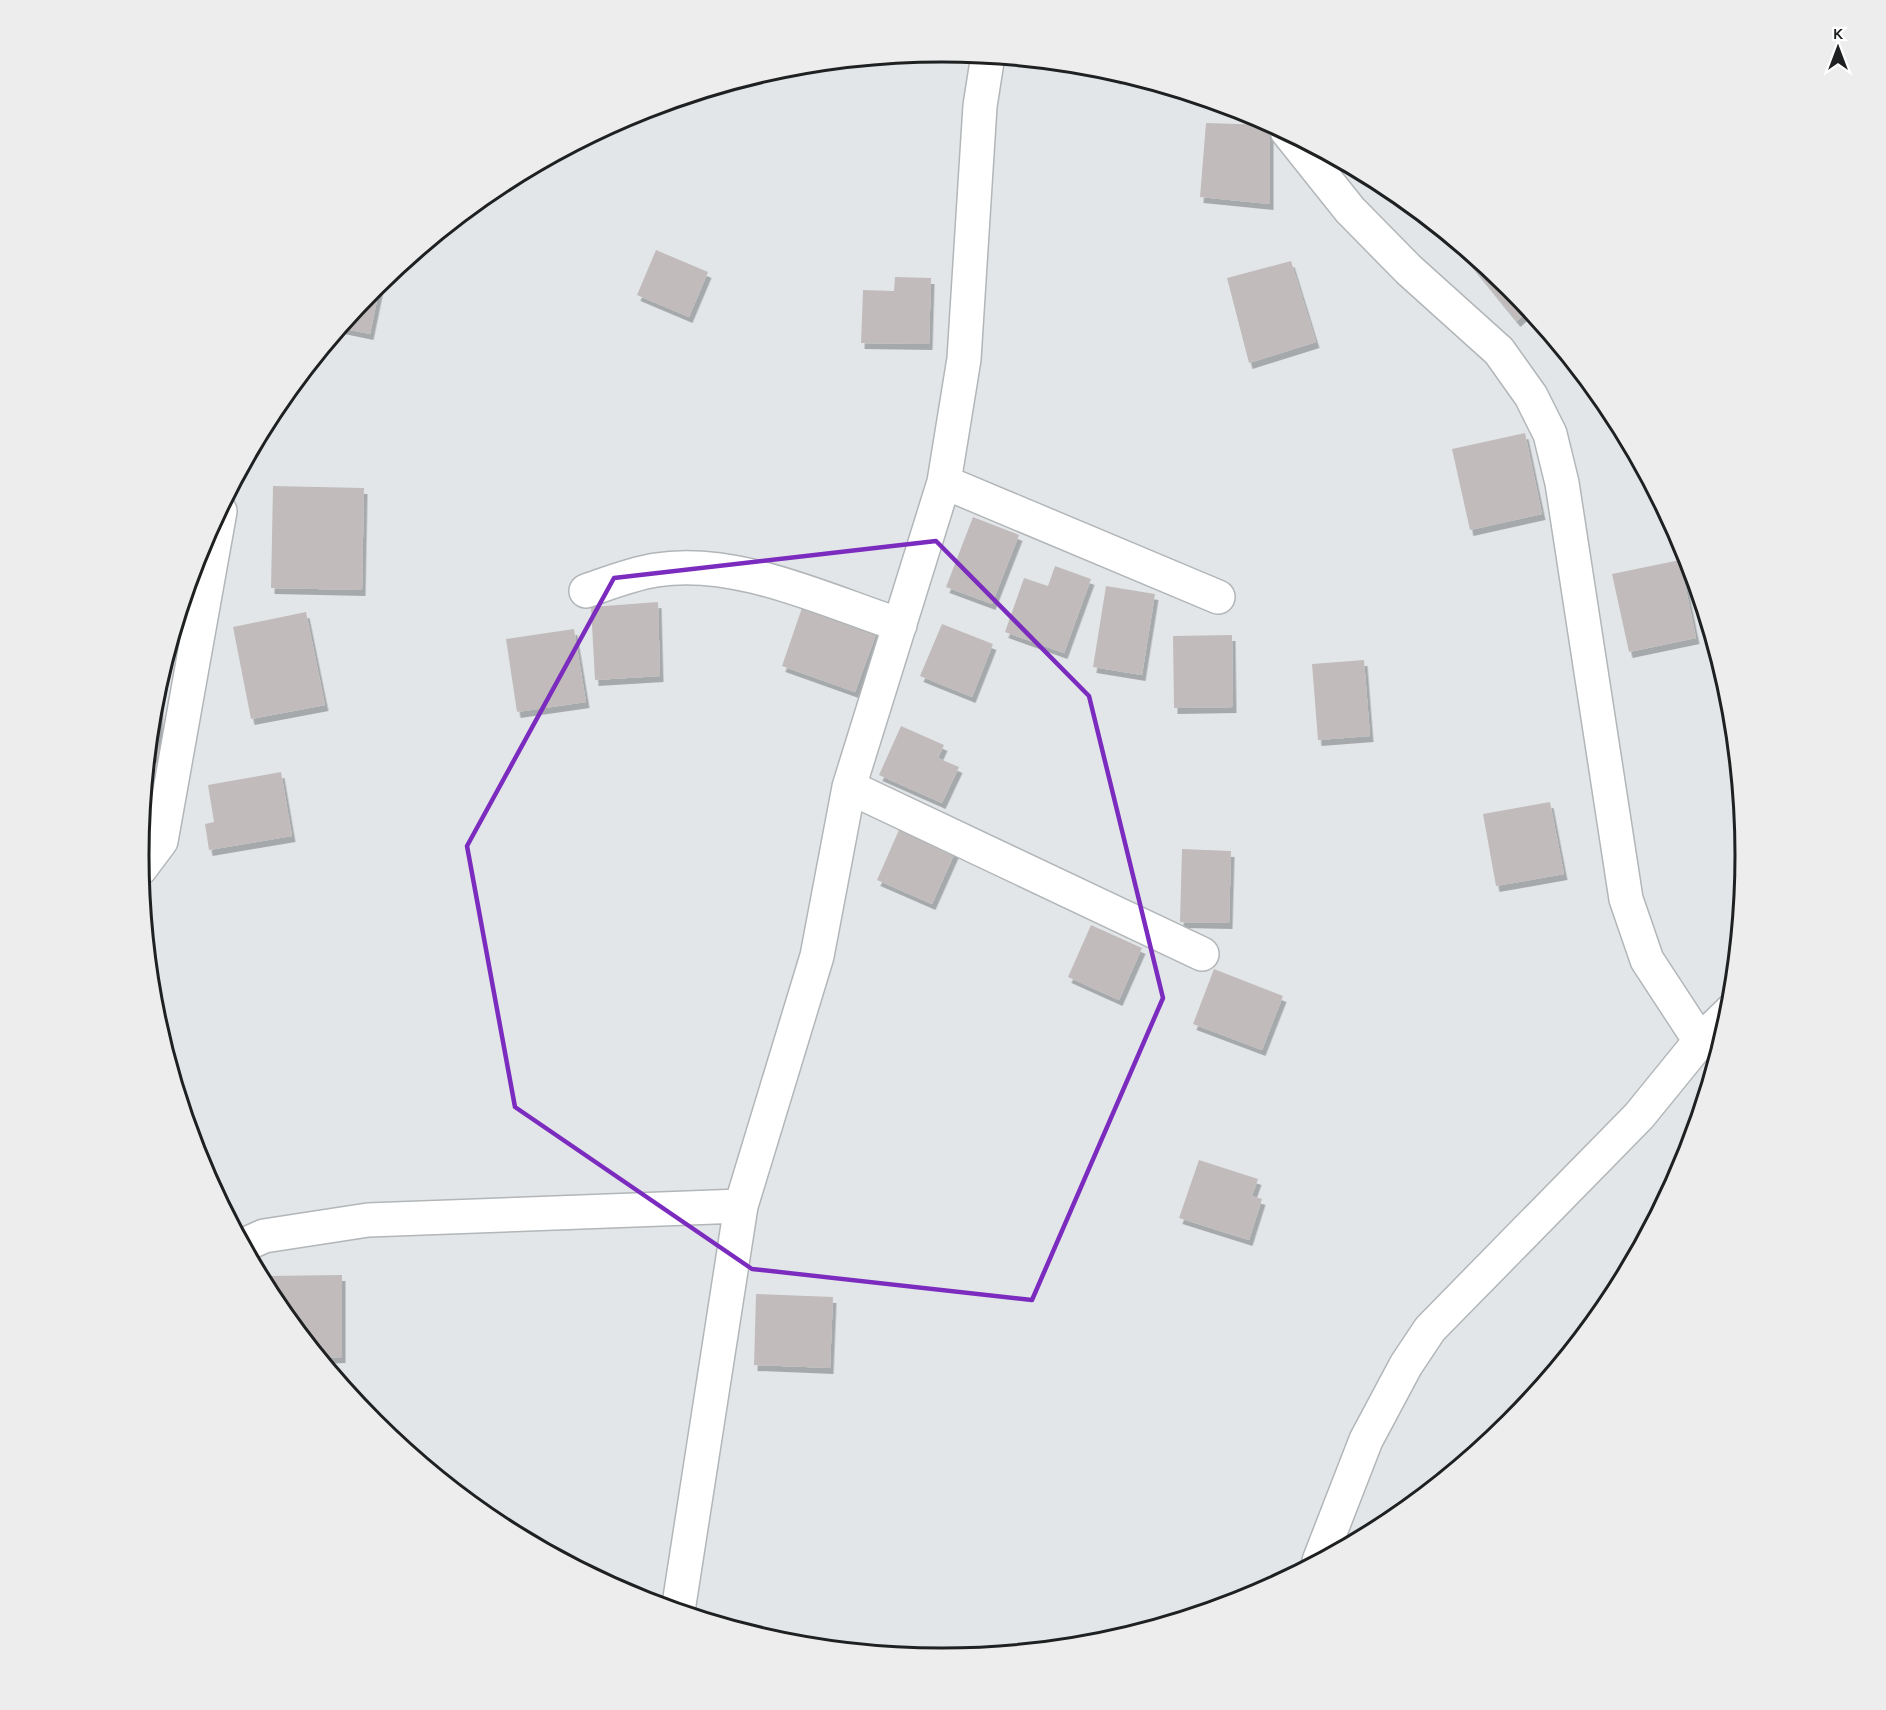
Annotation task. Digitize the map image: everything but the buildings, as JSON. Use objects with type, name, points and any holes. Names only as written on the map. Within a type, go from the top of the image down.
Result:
[{"type":"street","points":[[679,1603],[741,1206],[817,956],[849,787],[944,482],[964,359],[980,106],[987,63]]},
{"type":"street","points":[[1299,145],[1350,210],[1408,270],[1499,351],[1531,396],[1550,434],[1562,483],[1626,898],[1647,960],[1700,1041]]},
{"type":"street","points":[[944,482],[1218,597]]},
{"type":"street","points":[[149,857],[161,842],[215,540]]},
{"type":"street","points":[[586,591],[623,577],[657,570],[721,569],[753,576],[900,625]]},
{"type":"street","points":[[849,787],[1202,954]]},
{"type":"street","points":[[1323,1551],[1366,1440],[1406,1365],[1430,1329],[1639,1116],[1700,1041],[1718,1024]]},
{"type":"street","points":[[251,1242],[264,1236],[368,1220],[741,1206]]},
{"type":"highlighted area","points":[[936,541],[1089,696],[1163,998],[1032,1300],[752,1269],[515,1107],[467,846],[614,578]]}]
